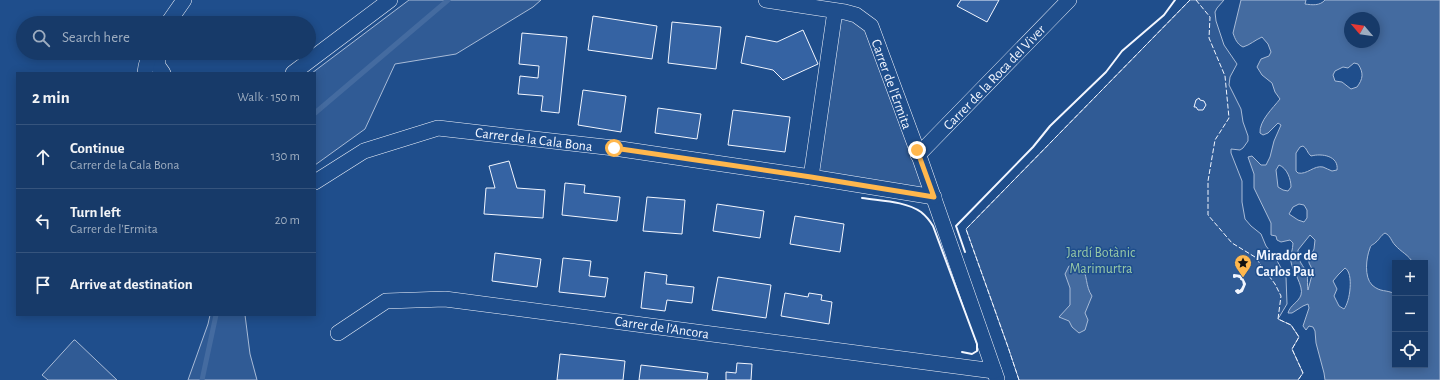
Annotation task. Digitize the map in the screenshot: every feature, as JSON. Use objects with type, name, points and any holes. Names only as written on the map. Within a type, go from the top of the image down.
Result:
[{"type":"street","points":[[173,16],[184,0]]},
{"type":"street","points":[[316,56],[390,0]]},
{"type":"street","name":"Carrer de l'Ermita","points":[[766,0],[856,15],[871,26],[934,197],[996,376]]},
{"type":"street","name":"Carrer de la Roca del Viver","points":[[918,155],[1069,0]]},
{"type":"street","points":[[811,177],[835,11]]},
{"type":"street","points":[[145,72],[148,60]]},
{"type":"street","points":[[158,60],[158,66],[162,72]]},
{"type":"street","points":[[294,72],[310,60]]},
{"type":"street","name":"Carrer de la Cala Bona","points":[[316,181],[364,151],[438,128],[614,148],[934,197]]},
{"type":"street","name":"Carrer de l'Ancora","points":[[338,333],[386,301],[445,299],[996,376]]},
{"type":"shaded area","points":[[409,0],[541,0],[533,7],[456,54],[395,64],[365,129],[316,164],[316,72],[313,72]]},
{"type":"shaded area","name":"Jardí Botànic Marimurtra","points":[[1190,0],[1224,0],[1215,12],[1216,21],[1224,45],[1237,64],[1230,77],[1229,85],[1241,109],[1243,122],[1248,136],[1248,141],[1243,148],[1240,150],[1231,149],[1231,153],[1242,181],[1242,202],[1245,219],[1261,234],[1266,246],[1275,257],[1286,277],[1287,304],[1278,319],[1291,325],[1299,337],[1292,349],[1303,373],[1298,380],[1019,380],[966,229]]},
{"type":"shaded area","points":[[1241,0],[1306,0],[1305,4],[1313,5],[1321,3],[1325,0],[1440,0],[1440,380],[1325,380],[1316,343],[1315,331],[1313,327],[1309,326],[1306,330],[1303,326],[1309,308],[1308,304],[1292,313],[1288,313],[1290,308],[1301,295],[1301,287],[1291,262],[1293,243],[1290,240],[1281,242],[1277,240],[1276,236],[1271,235],[1271,223],[1254,188],[1254,174],[1248,157],[1252,156],[1261,165],[1266,165],[1281,125],[1278,123],[1268,133],[1263,135],[1260,133],[1260,128],[1264,119],[1280,99],[1275,92],[1272,83],[1262,75],[1257,67],[1261,59],[1269,56],[1271,52],[1268,44],[1262,37],[1243,47],[1236,41],[1233,33]],"holes":[[[1354,63],[1358,64],[1362,76],[1357,87],[1351,89],[1342,82],[1335,81],[1333,75],[1335,71],[1343,67],[1348,68]],[[1303,146],[1311,156],[1325,155],[1333,159],[1337,165],[1337,170],[1332,171],[1323,167],[1317,167],[1304,173],[1298,173],[1296,171],[1296,153],[1300,147]],[[1279,165],[1282,166],[1288,174],[1291,187],[1288,191],[1278,187],[1276,170]],[[1299,204],[1304,205],[1307,210],[1307,218],[1304,222],[1289,214],[1293,207]],[[1310,235],[1315,240],[1314,249],[1309,259],[1309,263],[1313,271],[1308,290],[1307,274],[1300,260],[1298,250]],[[1345,268],[1348,271],[1350,281],[1348,300],[1344,309],[1339,306],[1334,296],[1337,289],[1333,281]]]},
{"type":"shaded area","points":[[835,11],[871,26],[934,197],[811,177]]},
{"type":"shaded area","points":[[1081,265],[1092,296],[1085,313],[1088,320],[1085,330],[1079,333],[1072,327],[1069,321],[1059,317],[1070,305],[1070,288],[1065,274],[1069,266]]},
{"type":"shaded area","points":[[210,316],[245,316],[250,354],[257,380],[188,380]]},
{"type":"shaded area","points":[[74,340],[117,380],[48,380],[42,375]]},
{"type":"building","points":[[961,0],[999,0],[987,22],[957,6]]},
{"type":"building","points":[[593,16],[657,26],[652,59],[588,50]]},
{"type":"building","points":[[672,22],[721,27],[716,69],[668,63]]},
{"type":"building","points":[[803,30],[818,64],[783,80],[773,70],[741,63],[746,36],[777,42]]},
{"type":"building","points":[[522,33],[567,37],[559,113],[541,111],[543,96],[518,94],[520,76],[538,78],[539,66],[519,64]]},
{"type":"building","points":[[583,90],[626,96],[621,132],[578,125]]},
{"type":"building","points":[[1199,98],[1200,100],[1204,101],[1206,105],[1203,110],[1198,110],[1194,107],[1196,100]]},
{"type":"building","points":[[658,108],[701,114],[697,139],[655,133]]},
{"type":"building","points":[[733,110],[790,117],[785,152],[728,145]]},
{"type":"building","points":[[509,161],[517,188],[545,190],[543,218],[484,214],[486,188],[495,188],[489,166]]},
{"type":"building","points":[[565,183],[585,185],[584,193],[620,197],[617,221],[562,215]]},
{"type":"building","points":[[647,197],[685,200],[682,234],[643,231]]},
{"type":"building","points":[[717,204],[764,211],[760,238],[713,231]]},
{"type":"building","points":[[795,216],[844,224],[840,252],[790,244]]},
{"type":"building","points":[[495,253],[541,259],[537,287],[492,281]]},
{"type":"building","points":[[563,258],[591,261],[589,276],[608,278],[605,297],[559,292]]},
{"type":"building","points":[[645,272],[667,275],[666,284],[694,287],[692,303],[667,300],[665,311],[641,308]]},
{"type":"building","points":[[718,277],[771,285],[766,318],[712,310]]},
{"type":"building","points":[[785,293],[808,297],[809,293],[822,295],[821,300],[832,302],[829,324],[781,316]]},
{"type":"building","points":[[560,354],[625,361],[623,380],[557,380]]},
{"type":"building","points":[[737,363],[752,364],[751,380],[726,380],[726,372],[736,373]]},
{"type":"building","points":[[641,365],[708,373],[707,380],[639,380]]},
{"type":"waterway","points":[[316,112],[448,0]]},
{"type":"waterway","points":[[202,380],[216,316]]},
{"type":"fence","points":[[1019,380],[966,229],[1190,0]]},
{"type":"fence","points":[[1196,0],[1210,17],[1209,38],[1225,76],[1229,118],[1215,140],[1208,181],[1208,215],[1232,243],[1255,257],[1275,284],[1281,296],[1278,319],[1291,325],[1299,337],[1292,349],[1303,373],[1298,380]]},
{"type":"wall","points":[[965,252],[956,226],[1033,147],[1050,126],[1106,72],[1122,51],[1164,15],[1175,0]]},
{"type":"wall","points":[[862,198],[893,202],[915,208],[932,224],[977,344],[977,351],[972,354],[962,352]]},
{"type":"wall","points":[[1234,275],[1234,277],[1237,276],[1242,278],[1241,279],[1243,280],[1244,285],[1239,292],[1238,290],[1236,291],[1238,293],[1242,291],[1245,284],[1241,276],[1234,275]]},
{"type":"place","name":"Mirador de Carlos Pau","points":[[1243,278]]},
{"type":"route","points":[[614,148],[934,197],[917,150]]}]
